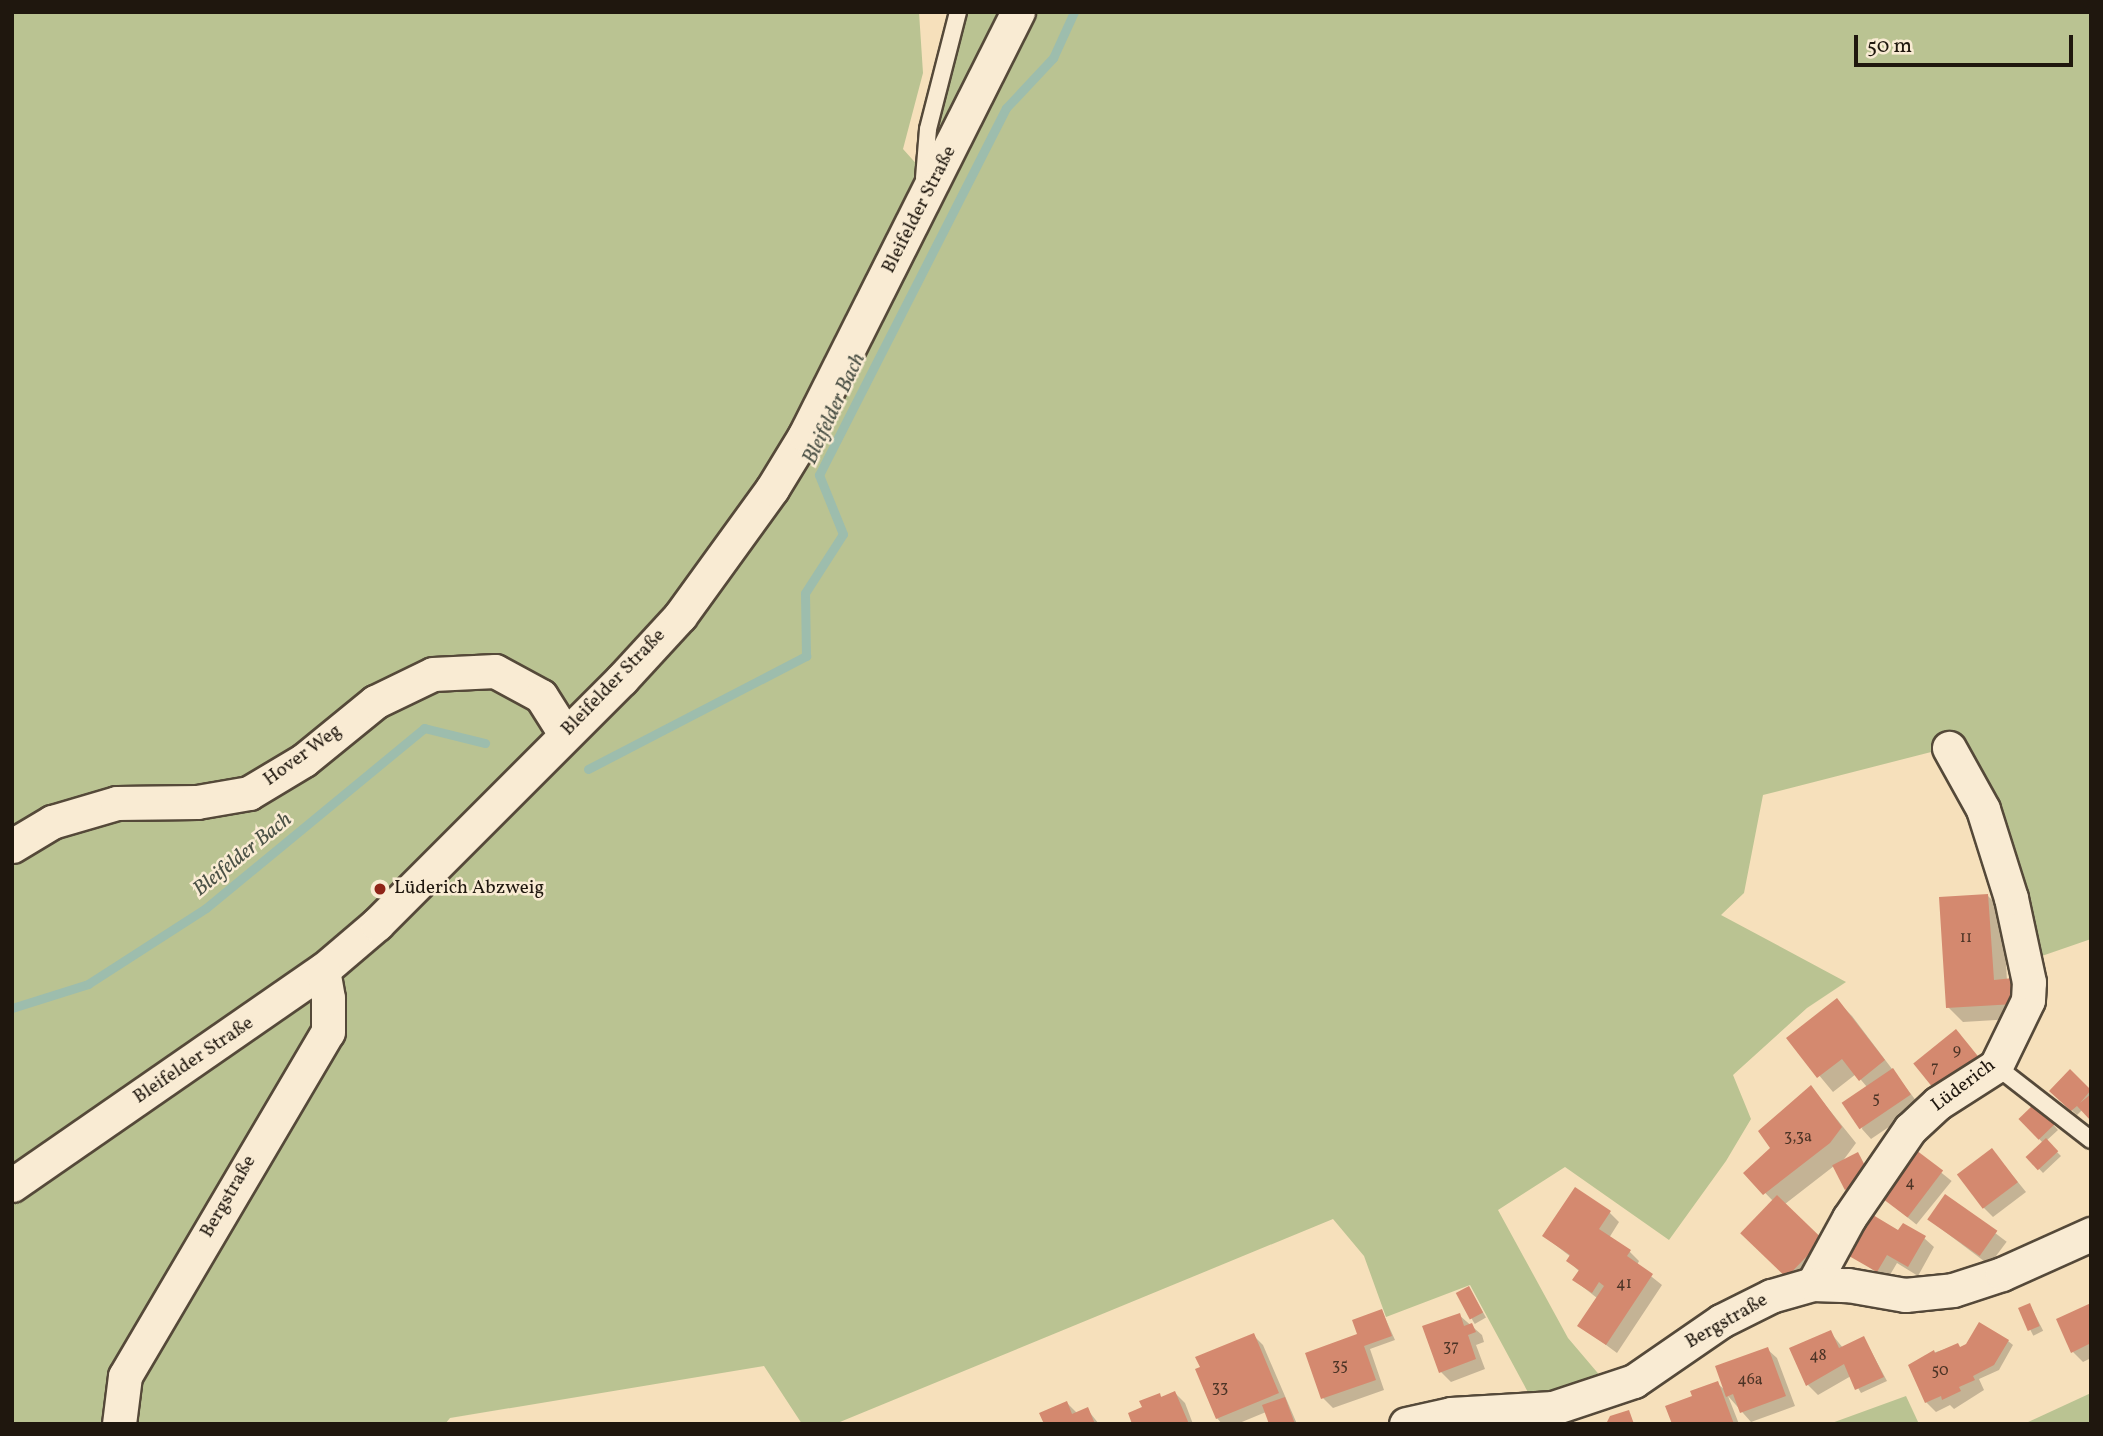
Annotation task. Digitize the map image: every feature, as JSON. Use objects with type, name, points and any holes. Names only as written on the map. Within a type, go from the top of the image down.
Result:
[{"type":"street","name":"Bleifelder Straße","points":[[12,1185],[323,970],[377,924],[622,679],[680,616],[772,489],[816,414],[922,208],[1018,12]]},
{"type":"street","name":"Hover Weg","points":[[12,846],[52,821],[117,803],[197,802],[249,793],[304,760],[375,702],[433,674],[495,671],[541,696],[565,734]]},
{"type":"street","name":"Lüderich","points":[[1813,1284],[1849,1218],[1910,1129],[1938,1103],[1996,1066],[2028,1000],[2029,982],[2011,898],[1983,809],[1949,748]]},
{"type":"street","name":"Bergstraße","points":[[119,1424],[125,1376],[328,1032],[328,998],[323,970]]},
{"type":"street","name":"Bergstraße","points":[[1406,1424],[1451,1414],[1553,1408],[1634,1381],[1721,1321],[1771,1296],[1813,1284],[1848,1285],[1905,1294],[1953,1290],[2002,1274],[2091,1234]]},
{"type":"lane","points":[[922,208],[929,130],[958,12]]},
{"type":"lane","points":[[1996,1066],[2091,1140]]},
{"type":"green space","points":[[12,12],[919,12],[923,73],[903,149],[921,169],[937,137],[932,132],[966,12],[2091,12],[2091,939],[2036,958],[1939,750],[1763,795],[1744,893],[1721,915],[1846,982],[1807,1008],[1733,1075],[1751,1119],[1726,1161],[1669,1240],[1565,1167],[1498,1210],[1568,1338],[1602,1378],[1530,1396],[1470,1285],[1386,1317],[1364,1256],[1333,1219],[835,1424],[802,1424],[764,1366],[450,1418],[445,1424],[12,1424]]},
{"type":"green space","points":[[2091,1393],[2091,1424],[2024,1424]]},
{"type":"green space","points":[[1906,1396],[1919,1424],[1829,1424]]},
{"type":"building","points":[[1988,894],[1994,980],[2013,978],[2015,1004],[1946,1008],[1939,897]]},
{"type":"building","points":[[1837,998],[1885,1060],[1859,1081],[1842,1059],[1817,1078],[1786,1038]]},
{"type":"building","points":[[1956,1029],[1978,1056],[1935,1091],[1913,1064]]},
{"type":"building","points":[[1893,1068],[1911,1095],[1859,1129],[1842,1103]]},
{"type":"building","points":[[2070,1069],[2091,1090],[2080,1103],[2091,1094],[2091,1121],[2077,1106],[2071,1111],[2049,1091]]},
{"type":"building","points":[[1811,1085],[1842,1127],[1830,1143],[1763,1195],[1743,1173],[1770,1148],[1758,1131]]},
{"type":"building","points":[[2035,1103],[2055,1124],[2039,1140],[2018,1119]]},
{"type":"building","points":[[2046,1138],[2058,1151],[2038,1170],[2026,1157]]},
{"type":"building","points":[[1912,1147],[1943,1170],[1908,1218],[1876,1194]]},
{"type":"building","points":[[1992,1148],[2018,1182],[1983,1209],[1957,1174]]},
{"type":"building","points":[[1858,1152],[1871,1177],[1845,1190],[1832,1165]]},
{"type":"building","points":[[1575,1187],[1611,1211],[1599,1229],[1631,1250],[1627,1256],[1653,1274],[1606,1345],[1577,1326],[1604,1286],[1599,1282],[1592,1293],[1572,1280],[1579,1270],[1566,1261],[1570,1255],[1542,1236]]},
{"type":"building","points":[[1945,1194],[1997,1231],[1980,1256],[1927,1219]]},
{"type":"building","points":[[1777,1195],[1823,1239],[1786,1278],[1740,1233]]},
{"type":"building","points":[[1873,1215],[1898,1230],[1903,1223],[1926,1236],[1908,1267],[1887,1255],[1877,1272],[1849,1256]]},
{"type":"building","points":[[1469,1286],[1483,1312],[1470,1320],[1456,1293]]},
{"type":"building","points":[[2030,1303],[2040,1326],[2028,1331],[2018,1308]]},
{"type":"building","points":[[2091,1303],[2091,1343],[2071,1353],[2056,1319]]},
{"type":"building","points":[[1382,1309],[1392,1336],[1364,1346],[1376,1380],[1321,1399],[1305,1353],[1357,1334],[1352,1320]]},
{"type":"building","points":[[1460,1313],[1464,1326],[1472,1323],[1476,1332],[1468,1335],[1476,1359],[1439,1373],[1422,1326]]},
{"type":"building","points":[[1979,1322],[2009,1340],[1994,1365],[1973,1376],[1975,1380],[1959,1387],[1961,1391],[1942,1400],[1941,1396],[1925,1403],[1908,1365],[1934,1350],[1935,1353],[1958,1343],[1960,1347],[1966,1344]]},
{"type":"building","points":[[1831,1330],[1839,1348],[1864,1336],[1884,1377],[1855,1390],[1844,1364],[1806,1386],[1789,1348]]},
{"type":"building","points":[[1254,1333],[1279,1393],[1216,1419],[1195,1369],[1200,1367],[1195,1357]]},
{"type":"building","points":[[1768,1347],[1786,1396],[1740,1413],[1733,1394],[1726,1397],[1715,1366]]},
{"type":"building","points":[[1718,1381],[1734,1424],[1672,1424],[1665,1406],[1692,1396],[1690,1391]]},
{"type":"building","points":[[1175,1391],[1189,1424],[1132,1424],[1128,1413],[1142,1407],[1139,1401]]},
{"type":"building","points":[[1285,1397],[1295,1424],[1269,1424],[1262,1405]]},
{"type":"building","points":[[1067,1401],[1072,1414],[1088,1407],[1095,1424],[1044,1424],[1039,1413]]},
{"type":"building","points":[[1629,1410],[1634,1424],[1606,1424],[1610,1416]]},
{"type":"waterway","name":"Bleifelder Bach","points":[[588,769],[806,656],[805,593],[843,534],[819,475],[1006,108],[1053,58],[1074,12]]},
{"type":"waterway","name":"Bleifelder Bach","points":[[12,1008],[88,984],[206,908],[424,728],[485,743]]},
{"type":"place","name":"Lüderich Abzweig","points":[[380,889]]}]
